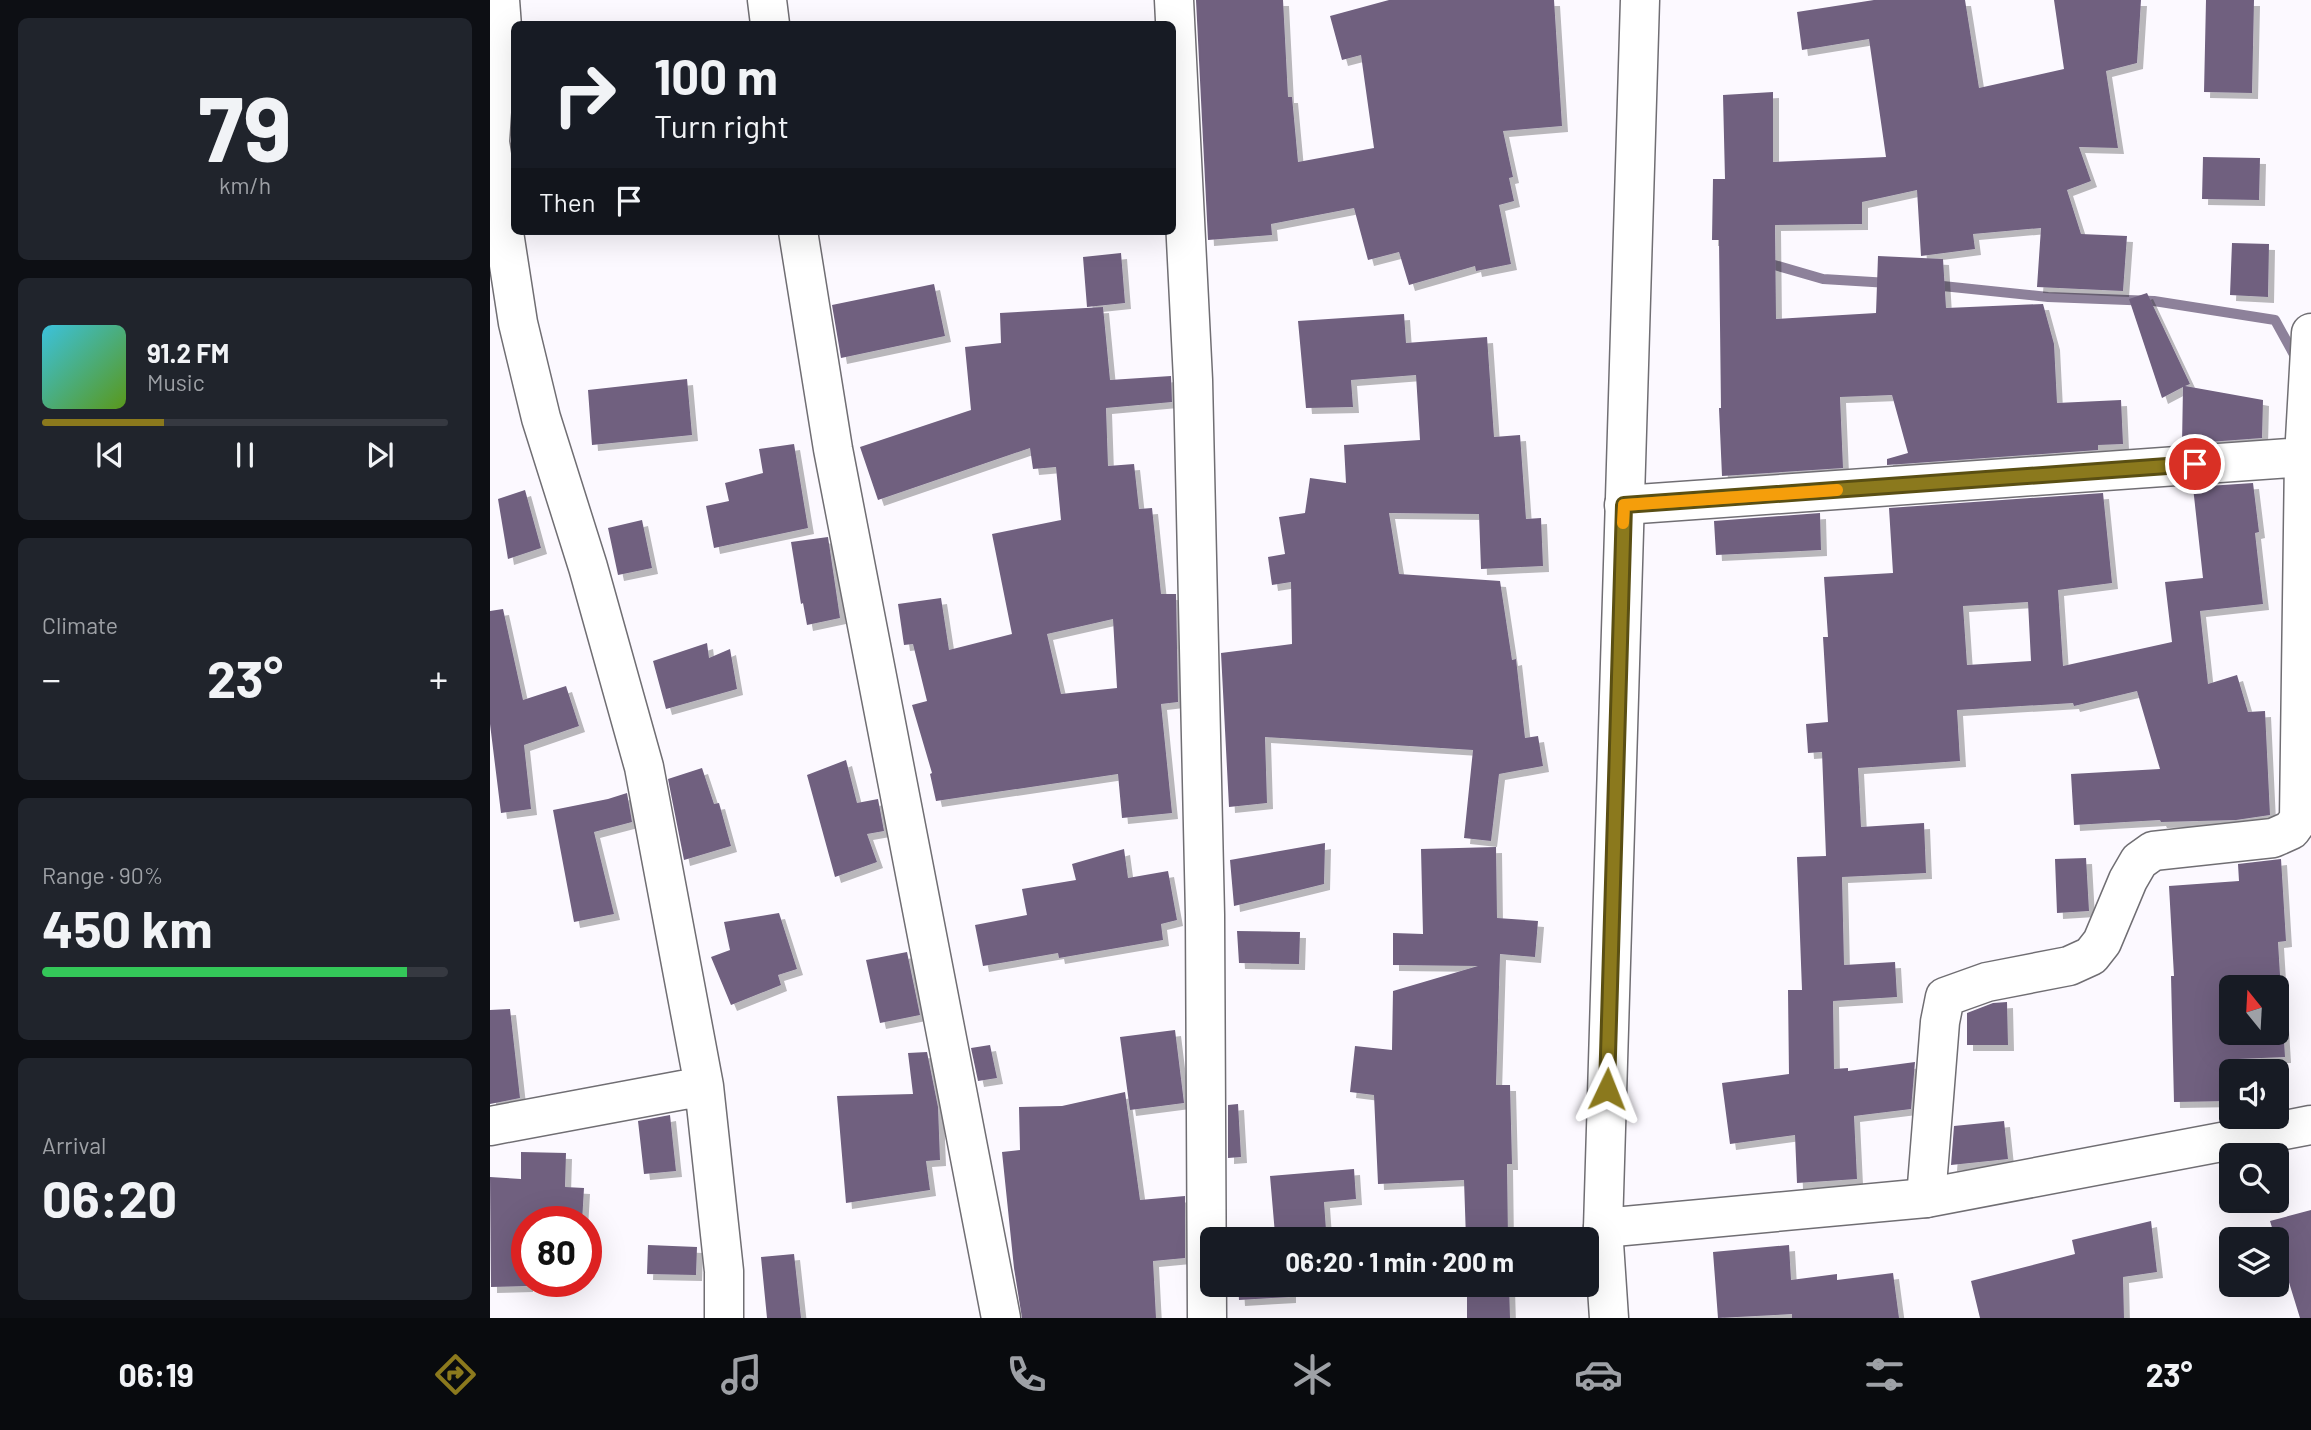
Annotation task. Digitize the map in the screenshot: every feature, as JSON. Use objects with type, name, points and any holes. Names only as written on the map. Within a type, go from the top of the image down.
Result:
[{"type":"main road","points":[[500,0],[502,27],[490,142],[518,323],[541,418],[588,566],[644,767],[704,1086],[724,1271],[724,1318]]},
{"type":"main road","points":[[767,0],[770,21]]},
{"type":"main road","points":[[1174,0],[1175,21]]},
{"type":"main road","points":[[1609,1318],[1604,1228],[1640,0]]},
{"type":"main road","points":[[1176,42],[1194,421],[1205,915],[1207,1318]]},
{"type":"main road","points":[[490,142],[511,145]]},
{"type":"main road","points":[[799,235],[833,449],[1001,1318]]},
{"type":"main road","points":[[1926,1198],[1940,1022],[1945,997],[1987,982],[2069,966],[2091,956],[2102,942],[2138,860],[2153,851],[2273,838],[2291,830],[2300,819],[2304,457],[2311,333]]},
{"type":"main road","points":[[1624,505],[2304,457]]},
{"type":"main road","points":[[490,1126],[704,1086]]},
{"type":"main road","points":[[1604,1228],[1926,1198],[2311,1125]]},
{"type":"building","points":[[1196,0],[1283,0],[1288,97],[1292,97],[1298,162],[1374,148],[1361,55],[1342,60],[1330,16],[1389,0],[1554,0],[1562,126],[1503,131],[1513,177],[1509,178],[1514,201],[1499,205],[1511,264],[1476,271],[1475,266],[1409,285],[1399,252],[1368,260],[1354,208],[1271,224],[1272,235],[1208,240]]},
{"type":"building","points":[[1874,0],[1965,0],[1979,88],[2064,69],[2054,0],[2141,0],[2137,63],[2106,71],[2118,148],[2079,147],[2091,181],[2067,190],[2081,234],[2127,236],[2123,291],[2037,287],[2041,228],[1973,234],[1975,249],[1921,256],[1917,190],[1862,202],[1862,224],[1775,225],[1776,319],[1876,313],[1878,256],[1943,259],[1946,308],[2043,304],[2054,344],[2057,403],[2121,400],[2123,444],[2098,445],[2098,450],[1887,465],[1887,459],[1908,453],[1892,395],[1840,397],[1843,468],[1722,476],[1719,408],[1719,240],[1712,240],[1713,179],[1725,179],[1723,95],[1773,92],[1773,162],[1886,157],[1869,39],[1802,50],[1797,12]]},
{"type":"building","points":[[2206,0],[2254,0],[2252,93],[2204,92]]},
{"type":"building","points":[[2203,157],[2260,158],[2259,200],[2202,199]]},
{"type":"building","points":[[2232,243],[2269,244],[2268,297],[2230,295]]},
{"type":"building","points":[[1121,253],[1125,303],[1087,307],[1083,257]]},
{"type":"building","points":[[934,284],[945,336],[841,358],[832,305]]},
{"type":"building","points":[[2147,293],[2190,384],[2185,386],[2263,400],[2262,438],[2182,444],[2183,387],[2162,398],[2129,299]]},
{"type":"building","points":[[1103,307],[1110,380],[1171,376],[1172,402],[1106,408],[1108,466],[1134,464],[1139,509],[1152,508],[1161,594],[1176,594],[1178,702],[1161,704],[1172,813],[1122,818],[1118,774],[936,801],[930,774],[932,773],[912,705],[927,701],[913,644],[904,645],[898,604],[941,598],[949,650],[1012,634],[992,534],[1061,520],[1056,467],[1033,469],[1030,448],[878,500],[860,447],[971,410],[965,347],[1001,343],[1000,313]],"holes":[[[1113,619],[1117,688],[1061,694],[1047,634]]]},
{"type":"building","points":[[1404,314],[1406,343],[1487,337],[1494,437],[1520,435],[1526,519],[1541,518],[1543,566],[1481,569],[1479,514],[1389,513],[1399,574],[1500,581],[1512,660],[1516,659],[1525,738],[1538,736],[1543,766],[1499,774],[1491,841],[1464,838],[1473,750],[1265,737],[1267,803],[1229,807],[1221,653],[1292,644],[1291,582],[1272,585],[1268,557],[1285,554],[1279,517],[1305,513],[1310,478],[1346,483],[1344,445],[1420,440],[1416,375],[1351,380],[1353,407],[1306,408],[1298,321]]},
{"type":"building","points":[[687,379],[692,435],[592,445],[588,390]]},
{"type":"building","points":[[794,444],[808,528],[714,548],[706,506],[729,501],[725,483],[763,473],[759,449]]},
{"type":"building","points":[[2253,483],[2259,532],[2255,533],[2263,604],[2200,611],[2208,684],[2237,675],[2248,712],[2265,711],[2270,815],[2236,820],[2160,820],[2074,825],[2071,774],[2160,769],[2137,691],[2074,706],[2073,703],[1957,710],[1960,761],[1858,768],[1861,827],[1924,823],[1926,873],[1842,877],[1844,965],[1895,962],[1897,997],[1833,1001],[1834,1069],[1848,1068],[1848,1071],[1915,1062],[1911,1109],[1854,1116],[1857,1179],[1797,1183],[1795,1135],[1730,1144],[1722,1083],[1789,1074],[1788,990],[1802,990],[1797,857],[1826,856],[1822,752],[1808,753],[1806,724],[1828,722],[1823,637],[1828,637],[1824,577],[1893,573],[1889,508],[2103,493],[2112,583],[2058,590],[2063,666],[2172,642],[2165,582],[2203,578],[2193,487]],"holes":[[[2028,602],[2031,661],[1967,665],[1963,606]]]},
{"type":"building","points":[[525,490],[541,548],[508,559],[498,499]]},
{"type":"building","points":[[1820,513],[1821,550],[1716,555],[1714,521]]},
{"type":"building","points":[[642,520],[652,568],[618,575],[608,528]]},
{"type":"building","points":[[828,537],[840,618],[807,625],[791,542]]},
{"type":"building","points":[[503,609],[523,700],[566,686],[579,726],[524,745],[531,809],[501,813],[490,724],[490,611]]},
{"type":"building","points":[[707,643],[709,658],[730,649],[737,689],[666,709],[653,661]]},
{"type":"building","points":[[846,760],[857,803],[878,799],[884,831],[867,834],[877,862],[835,877],[807,775]]},
{"type":"building","points":[[702,768],[714,804],[719,803],[731,846],[684,860],[668,779]]},
{"type":"building","points":[[627,793],[632,822],[594,832],[614,914],[574,922],[553,810]]},
{"type":"building","points":[[1325,843],[1324,884],[1234,906],[1230,860]]},
{"type":"building","points":[[1496,847],[1497,918],[1538,921],[1535,957],[1500,954],[1496,1085],[1510,1085],[1512,1164],[1507,1164],[1508,1227],[1466,1227],[1464,1180],[1378,1184],[1374,1095],[1350,1092],[1355,1046],[1392,1050],[1393,991],[1478,966],[1393,965],[1393,933],[1423,934],[1421,849]]},
{"type":"building","points":[[1124,849],[1128,878],[1168,871],[1177,920],[1161,924],[1163,940],[1059,958],[1058,953],[983,966],[975,925],[1027,915],[1022,889],[1076,880],[1072,864]]},
{"type":"building","points":[[2086,858],[2089,911],[2057,913],[2055,859]]},
{"type":"building","points":[[2281,859],[2286,941],[2278,942],[2280,975],[2219,975],[2219,1045],[2284,1045],[2285,1057],[2219,1059],[2219,1101],[2174,1102],[2171,976],[2174,976],[2169,886],[2239,881],[2238,864]]},
{"type":"building","points":[[779,913],[797,969],[778,975],[781,985],[731,1005],[711,957],[730,950],[724,922]]},
{"type":"building","points":[[1237,931],[1300,932],[1299,964],[1239,963]]},
{"type":"building","points":[[907,952],[920,1015],[880,1023],[866,960]]},
{"type":"building","points":[[2007,1002],[2008,1045],[1967,1045],[1967,1013],[1993,1003]]},
{"type":"building","points":[[510,1009],[520,1098],[490,1104],[490,1010]]},
{"type":"building","points":[[1175,1030],[1184,1103],[1130,1110],[1120,1037]]},
{"type":"building","points":[[990,1045],[997,1078],[978,1081],[971,1048]]},
{"type":"building","points":[[927,1052],[938,1107],[940,1160],[926,1161],[930,1190],[846,1203],[837,1096],[913,1094],[908,1053]]},
{"type":"building","points":[[1125,1092],[1140,1200],[1185,1196],[1185,1258],[1153,1261],[1156,1318],[1022,1318],[1002,1152],[1020,1150],[1019,1107],[1062,1106]]},
{"type":"building","points":[[1238,1104],[1241,1157],[1228,1158],[1228,1105]]},
{"type":"building","points":[[670,1115],[676,1171],[644,1174],[638,1121]]},
{"type":"building","points":[[2004,1121],[2008,1159],[1951,1165],[1954,1126]]},
{"type":"building","points":[[521,1152],[566,1153],[565,1187],[584,1188],[583,1206],[511,1206],[511,1286],[491,1287],[490,1177],[521,1179]]},
{"type":"building","points":[[1354,1169],[1356,1199],[1324,1202],[1326,1227],[1274,1227],[1270,1176]]},
{"type":"building","points":[[2311,1210],[2311,1318],[2300,1318],[2289,1282],[2289,1227],[2272,1227],[2270,1221]]},
{"type":"building","points":[[2151,1221],[2157,1272],[2123,1277],[2124,1318],[1980,1318],[1971,1281],[2075,1254],[2072,1240]]},
{"type":"building","points":[[648,1245],[697,1247],[696,1275],[647,1274]]},
{"type":"building","points":[[1789,1245],[1791,1280],[1837,1274],[1837,1280],[1893,1273],[1899,1318],[1792,1318],[1792,1314],[1718,1318],[1713,1252]]},
{"type":"building","points":[[794,1254],[801,1318],[767,1318],[761,1257]]},
{"type":"building","points":[[1239,1297],[1290,1297],[1239,1300]]},
{"type":"building","points":[[1467,1297],[1509,1297],[1510,1318],[1467,1318]]},
{"type":"waterway","points":[[1764,262],[1823,279],[1889,283]]},
{"type":"waterway","points":[[1933,285],[2048,297],[2154,301],[2275,320],[2297,360]]},
{"type":"slow traffic","points":[[1623,523],[1624,505],[1837,490]]},
{"type":"route","points":[[1607,1089],[1624,505],[2195,464]]}]
